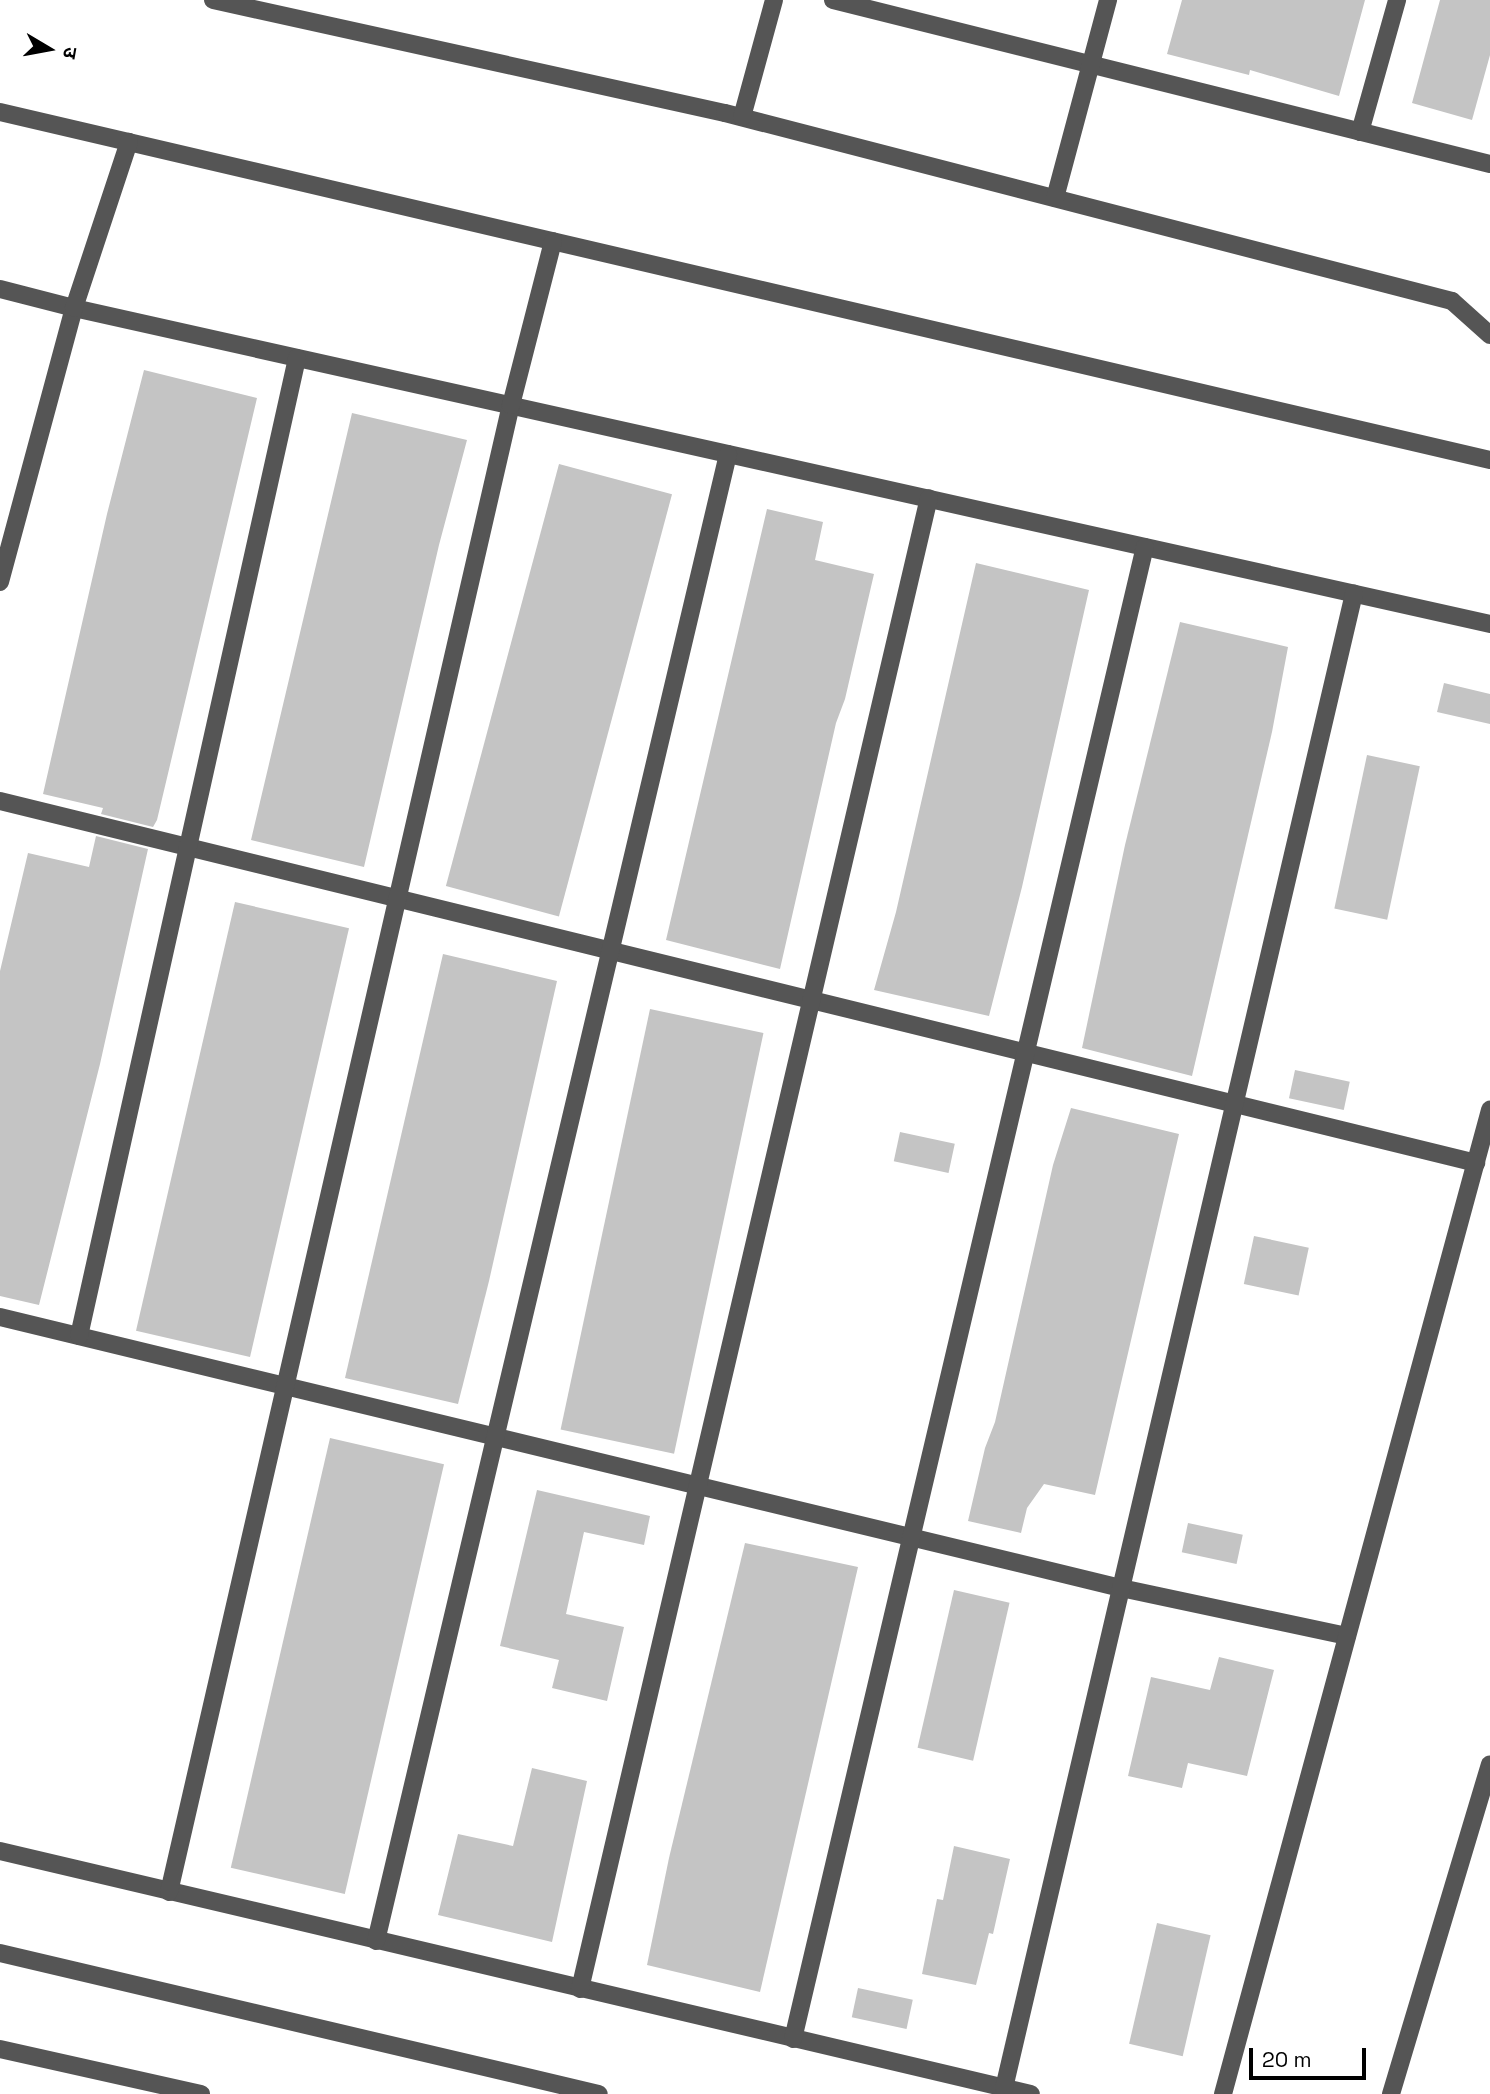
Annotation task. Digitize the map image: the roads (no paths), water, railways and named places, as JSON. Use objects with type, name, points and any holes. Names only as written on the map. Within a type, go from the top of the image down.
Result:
[{"type":"street","points":[[213,0],[742,117],[1452,301],[1490,335]]},
{"type":"street","points":[[742,117],[774,0]]},
{"type":"street","points":[[833,0],[1490,164]]},
{"type":"street","points":[[1055,198],[1108,0]]},
{"type":"street","points":[[1360,132],[1397,0]]},
{"type":"street","points":[[0,112],[1490,460]]},
{"type":"street","points":[[0,582],[74,308],[129,142]]},
{"type":"street","points":[[169,1892],[511,405],[553,241]]},
{"type":"street","points":[[0,289],[74,308],[1490,624]]},
{"type":"street","points":[[79,1336],[297,358]]},
{"type":"street","points":[[376,1941],[728,454]]},
{"type":"street","points":[[580,1989],[929,498]]},
{"type":"street","points":[[793,2039],[1145,547]]},
{"type":"street","points":[[1004,2088],[1353,593]]},
{"type":"street","points":[[0,800],[1476,1163]]},
{"type":"street","points":[[1223,2094],[1490,1110]]},
{"type":"street","points":[[0,1317],[1121,1588],[1347,1636]]},
{"type":"street","points":[[1391,2094],[1490,1765]]},
{"type":"street","points":[[0,1851],[1031,2094]]},
{"type":"street","points":[[0,1953],[599,2094]]},
{"type":"street","points":[[0,2049],[201,2094]]}]
